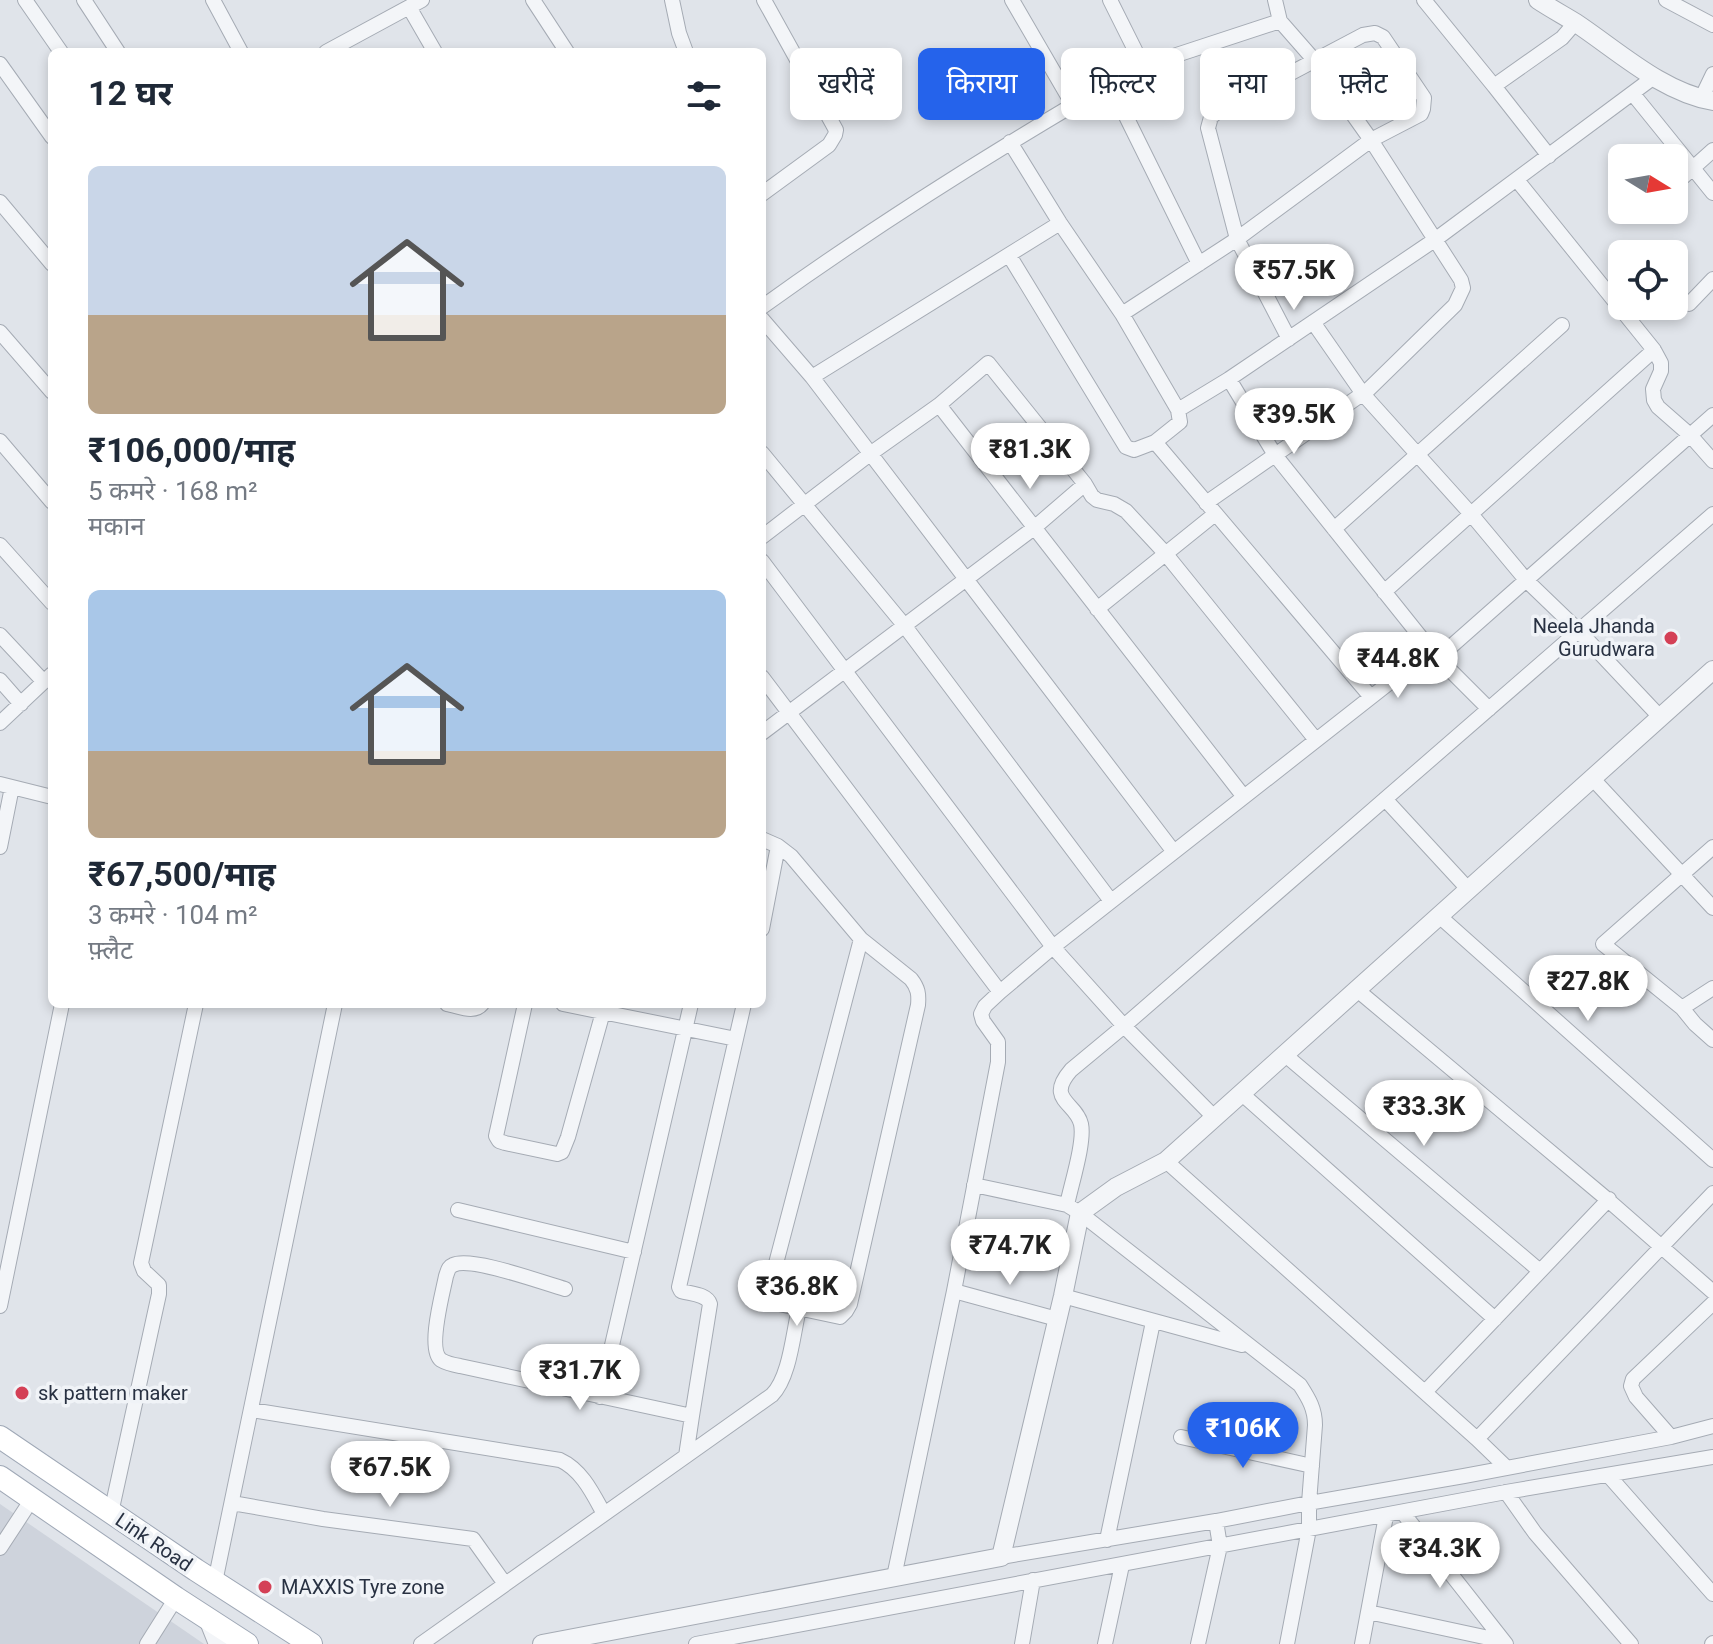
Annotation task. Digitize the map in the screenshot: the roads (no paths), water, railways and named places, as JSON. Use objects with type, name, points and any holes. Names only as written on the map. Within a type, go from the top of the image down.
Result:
[{"type":"main road","name":"Link Road","points":[[0,1437],[311,1644]]},
{"type":"main road","name":"Link Road","points":[[0,1477],[247,1644]]},
{"type":"street","points":[[25,0],[58,48]]},
{"type":"street","points":[[84,0],[115,48]]},
{"type":"street","points":[[213,0],[239,48]]},
{"type":"street","points":[[533,0],[564,48]]},
{"type":"street","points":[[672,0],[685,48]]},
{"type":"street","points":[[764,0],[836,130],[829,145],[766,187]]},
{"type":"street","points":[[1012,0],[1061,84]]},
{"type":"street","points":[[1110,0],[1134,48]]},
{"type":"street","points":[[1275,0],[1280,21],[1311,56]]},
{"type":"street","points":[[1424,0],[1549,156]]},
{"type":"street","points":[[1538,0],[1654,77],[1707,100],[1713,74]]},
{"type":"street","points":[[1666,0],[1713,25]]},
{"type":"street","points":[[344,48],[415,4],[433,48]]},
{"type":"street","points":[[1184,53],[1280,21]]},
{"type":"street","points":[[1494,86],[1562,38],[1575,23]]},
{"type":"street","points":[[1339,48],[1363,35],[1375,33],[1383,37],[1390,48]]},
{"type":"street","points":[[1289,339],[1237,239],[1208,128],[1209,121],[1217,112],[1311,63]]},
{"type":"street","points":[[0,64],[48,131]]},
{"type":"street","points":[[1178,410],[1436,239],[1654,77]]},
{"type":"street","points":[[1416,86],[1424,103],[1421,114],[1416,118]]},
{"type":"street","points":[[1633,94],[1713,193]]},
{"type":"street","points":[[766,304],[810,272],[1061,112]]},
{"type":"street","points":[[1128,120],[1199,264]]},
{"type":"street","points":[[1097,609],[1275,455],[1363,394],[1460,298],[1463,288],[1461,280],[1357,120]]},
{"type":"street","points":[[1122,314],[1237,239],[1371,140],[1412,120]]},
{"type":"street","points":[[1009,255],[1126,447],[1134,450],[1155,442],[1180,422],[1178,410],[1122,314],[1010,142]]},
{"type":"street","points":[[1688,173],[1713,150]]},
{"type":"street","points":[[1517,180],[1654,350],[1661,363],[1653,389],[1654,400],[1713,461]]},
{"type":"street","points":[[0,202],[48,259]]},
{"type":"street","points":[[812,377],[1060,223]]},
{"type":"street","points":[[1689,304],[1713,279]]},
{"type":"street","points":[[1313,322],[1363,394],[1526,580],[1660,717]]},
{"type":"street","points":[[766,324],[812,377],[1174,852]]},
{"type":"street","points":[[1334,529],[1562,325]]},
{"type":"street","points":[[0,332],[48,387]]},
{"type":"street","points":[[1384,592],[1654,350]]},
{"type":"street","points":[[766,534],[939,405],[988,363],[1092,496],[1126,511],[1165,553],[1316,740]]},
{"type":"street","points":[[1229,379],[1275,455],[1434,654],[1489,709]]},
{"type":"street","points":[[939,405],[1244,797]]},
{"type":"street","points":[[894,1577],[954,1291],[998,1055],[998,1042],[981,1014],[985,1006],[1111,901],[1526,580],[1713,415]]},
{"type":"street","points":[[0,441],[48,497]]},
{"type":"street","points":[[1155,442],[1371,697]]},
{"type":"street","points":[[766,458],[904,625],[1111,901]]},
{"type":"street","points":[[766,730],[1034,528],[1085,484]]},
{"type":"street","points":[[1001,1557],[1063,1296],[1081,1141],[1079,1118],[1061,1093],[1065,1077],[1713,514]]},
{"type":"street","points":[[0,545],[48,599]]},
{"type":"street","points":[[766,566],[1053,947],[1124,1026],[1214,1117]]},
{"type":"street","points":[[0,635],[48,678],[0,723]]},
{"type":"street","points":[[1073,1209],[1166,1161],[1713,670]]},
{"type":"street","points":[[0,680],[21,704]]},
{"type":"street","points":[[766,682],[1000,992]]},
{"type":"street","points":[[1592,778],[1713,908]]},
{"type":"street","points":[[0,847],[6,785],[48,796]]},
{"type":"street","points":[[1385,799],[1468,889]]},
{"type":"street","points":[[766,841],[791,856],[861,939],[917,986],[918,1005],[849,1307],[840,1317],[773,1301],[768,1294],[861,939]]},
{"type":"street","points":[[766,905],[778,846]]},
{"type":"street","points":[[1713,847],[1603,944],[1682,1008],[1713,1040]]},
{"type":"street","points":[[1438,915],[1713,1160]]},
{"type":"street","points":[[1682,1008],[1713,988]]},
{"type":"street","points":[[1356,989],[1609,1200],[1713,1292]]},
{"type":"street","points":[[0,1306],[61,1008]]},
{"type":"street","points":[[111,1513],[159,1294],[159,1285],[144,1271],[141,1263],[195,1008]]},
{"type":"street","points":[[215,1582],[334,1008]]},
{"type":"street","points":[[524,1008],[496,1136],[505,1143],[557,1154],[562,1152],[568,1137],[603,1012]]},
{"type":"street","points":[[583,1008],[736,1039]]},
{"type":"street","points":[[600,1397],[690,1008]]},
{"type":"street","points":[[686,1456],[710,1304],[705,1297],[681,1291],[679,1287],[743,1008]]},
{"type":"street","points":[[1284,1054],[1540,1271]]},
{"type":"street","points":[[1241,1093],[1495,1319]]},
{"type":"street","points":[[1166,1161],[1507,1468]]},
{"type":"street","points":[[974,1185],[1073,1209],[1300,1385],[1311,1401],[1315,1414],[1309,1514],[1287,1644]]},
{"type":"street","points":[[1477,1439],[1713,1193]]},
{"type":"street","points":[[1425,1392],[1609,1200]]},
{"type":"street","points":[[458,1210],[634,1252]]},
{"type":"street","points":[[565,1289],[481,1265],[453,1265],[446,1276],[438,1318],[437,1355],[442,1361],[460,1366],[692,1416]]},
{"type":"street","points":[[954,1291],[1057,1319]]},
{"type":"street","points":[[1063,1296],[1250,1347]]},
{"type":"street","points":[[1671,1437],[1633,1392],[1633,1379],[1713,1303]]},
{"type":"street","points":[[421,1644],[772,1395],[782,1381],[799,1309]]},
{"type":"street","points":[[1107,1540],[1153,1322]]},
{"type":"street","points":[[252,1410],[560,1460],[570,1464],[584,1481],[604,1514]]},
{"type":"street","points":[[696,1644],[1122,1565],[1218,1533],[1507,1468],[1713,1426]]},
{"type":"street","points":[[1181,1437],[1312,1466]]},
{"type":"street","points":[[542,1644],[1001,1557],[1107,1540],[1218,1533],[1309,1514],[1386,1516],[1713,1457]]},
{"type":"street","points":[[1609,1476],[1713,1594]]},
{"type":"street","points":[[1506,1492],[1535,1533],[1631,1644]]},
{"type":"street","points":[[0,1548],[32,1499]]},
{"type":"street","points":[[232,1503],[473,1539],[505,1584]]},
{"type":"street","points":[[1403,1513],[1504,1642]]},
{"type":"street","points":[[1362,1644],[1386,1516]]},
{"type":"street","points":[[1198,1644],[1218,1533]]},
{"type":"street","points":[[974,1563],[979,1590]]},
{"type":"street","points":[[1105,1644],[1122,1565]]},
{"type":"street","points":[[1022,1644],[1033,1580]]},
{"type":"street","points":[[147,1644],[176,1598]]},
{"type":"street","points":[[1368,1612],[1504,1642]]},
{"type":"street","points":[[208,1619],[218,1644]]},
{"type":"place","name":"Neela Jhanda Gurudwara","points":[[1671,638]]},
{"type":"place","name":"sk pattern maker","points":[[22,1393]]},
{"type":"place","name":"MAXXIS Tyre zone","points":[[265,1587]]}]
